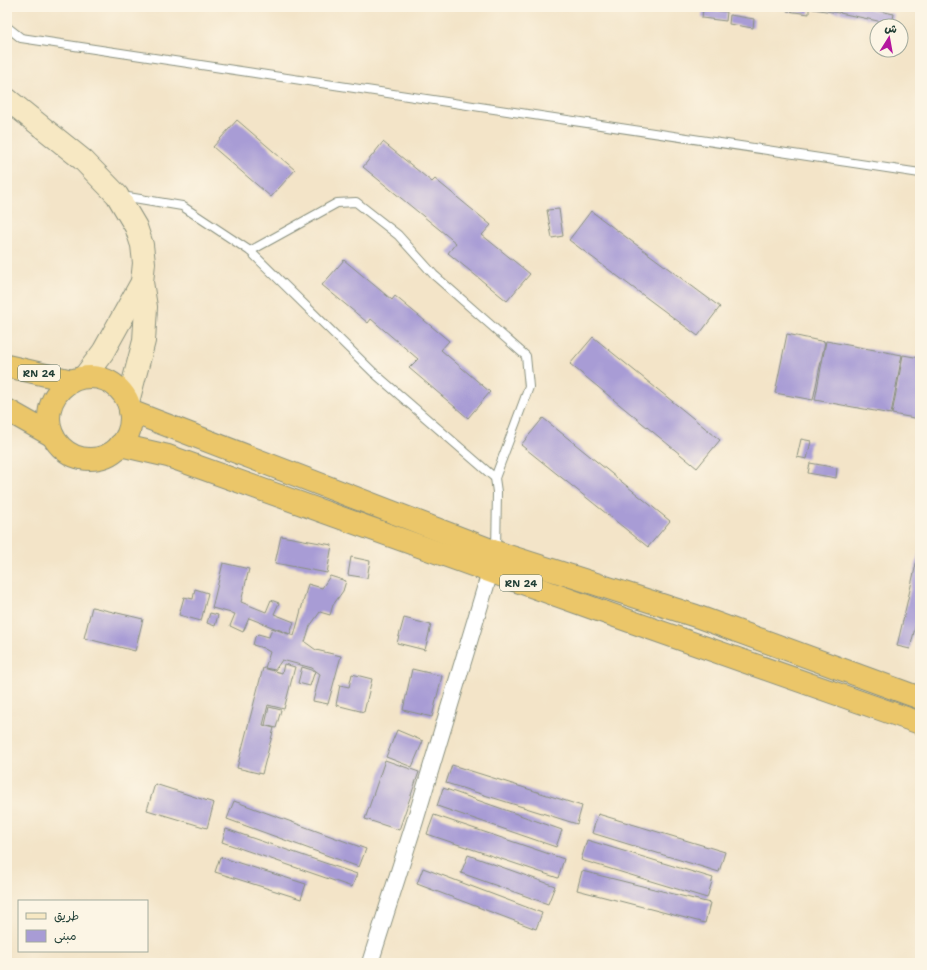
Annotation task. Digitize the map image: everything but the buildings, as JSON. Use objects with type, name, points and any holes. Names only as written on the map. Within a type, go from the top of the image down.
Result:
[{"type":"highway","name":"RN 24","points":[[7,366],[78,379]]},
{"type":"highway","points":[[97,377],[110,382],[121,391],[129,407],[131,420],[130,429],[126,438],[113,452],[94,459],[84,459],[66,451],[58,445],[49,426],[48,415],[50,405],[55,395],[63,387],[78,379],[97,377]]},
{"type":"highway","name":"RN 24","points":[[129,407],[493,562],[920,723]]},
{"type":"highway","points":[[7,410],[53,436]]},
{"type":"highway","name":"RN 24","points":[[120,445],[168,456],[493,562],[696,616],[920,698]]},
{"type":"main road","points":[[7,99],[83,160],[117,195],[136,227],[142,245],[144,263],[142,282],[146,307],[144,340],[129,407]]},
{"type":"main road","points":[[78,379],[103,352],[142,282]]},
{"type":"street","points":[[370,963],[415,821],[493,562]]},
{"type":"lane","points":[[7,27],[21,38],[920,174]]},
{"type":"lane","points":[[117,195],[182,206],[250,251],[373,372],[495,478]]},
{"type":"lane","points":[[250,251],[337,203],[356,202],[398,235],[434,275],[526,356],[529,386],[495,478],[497,492],[493,562]]}]
